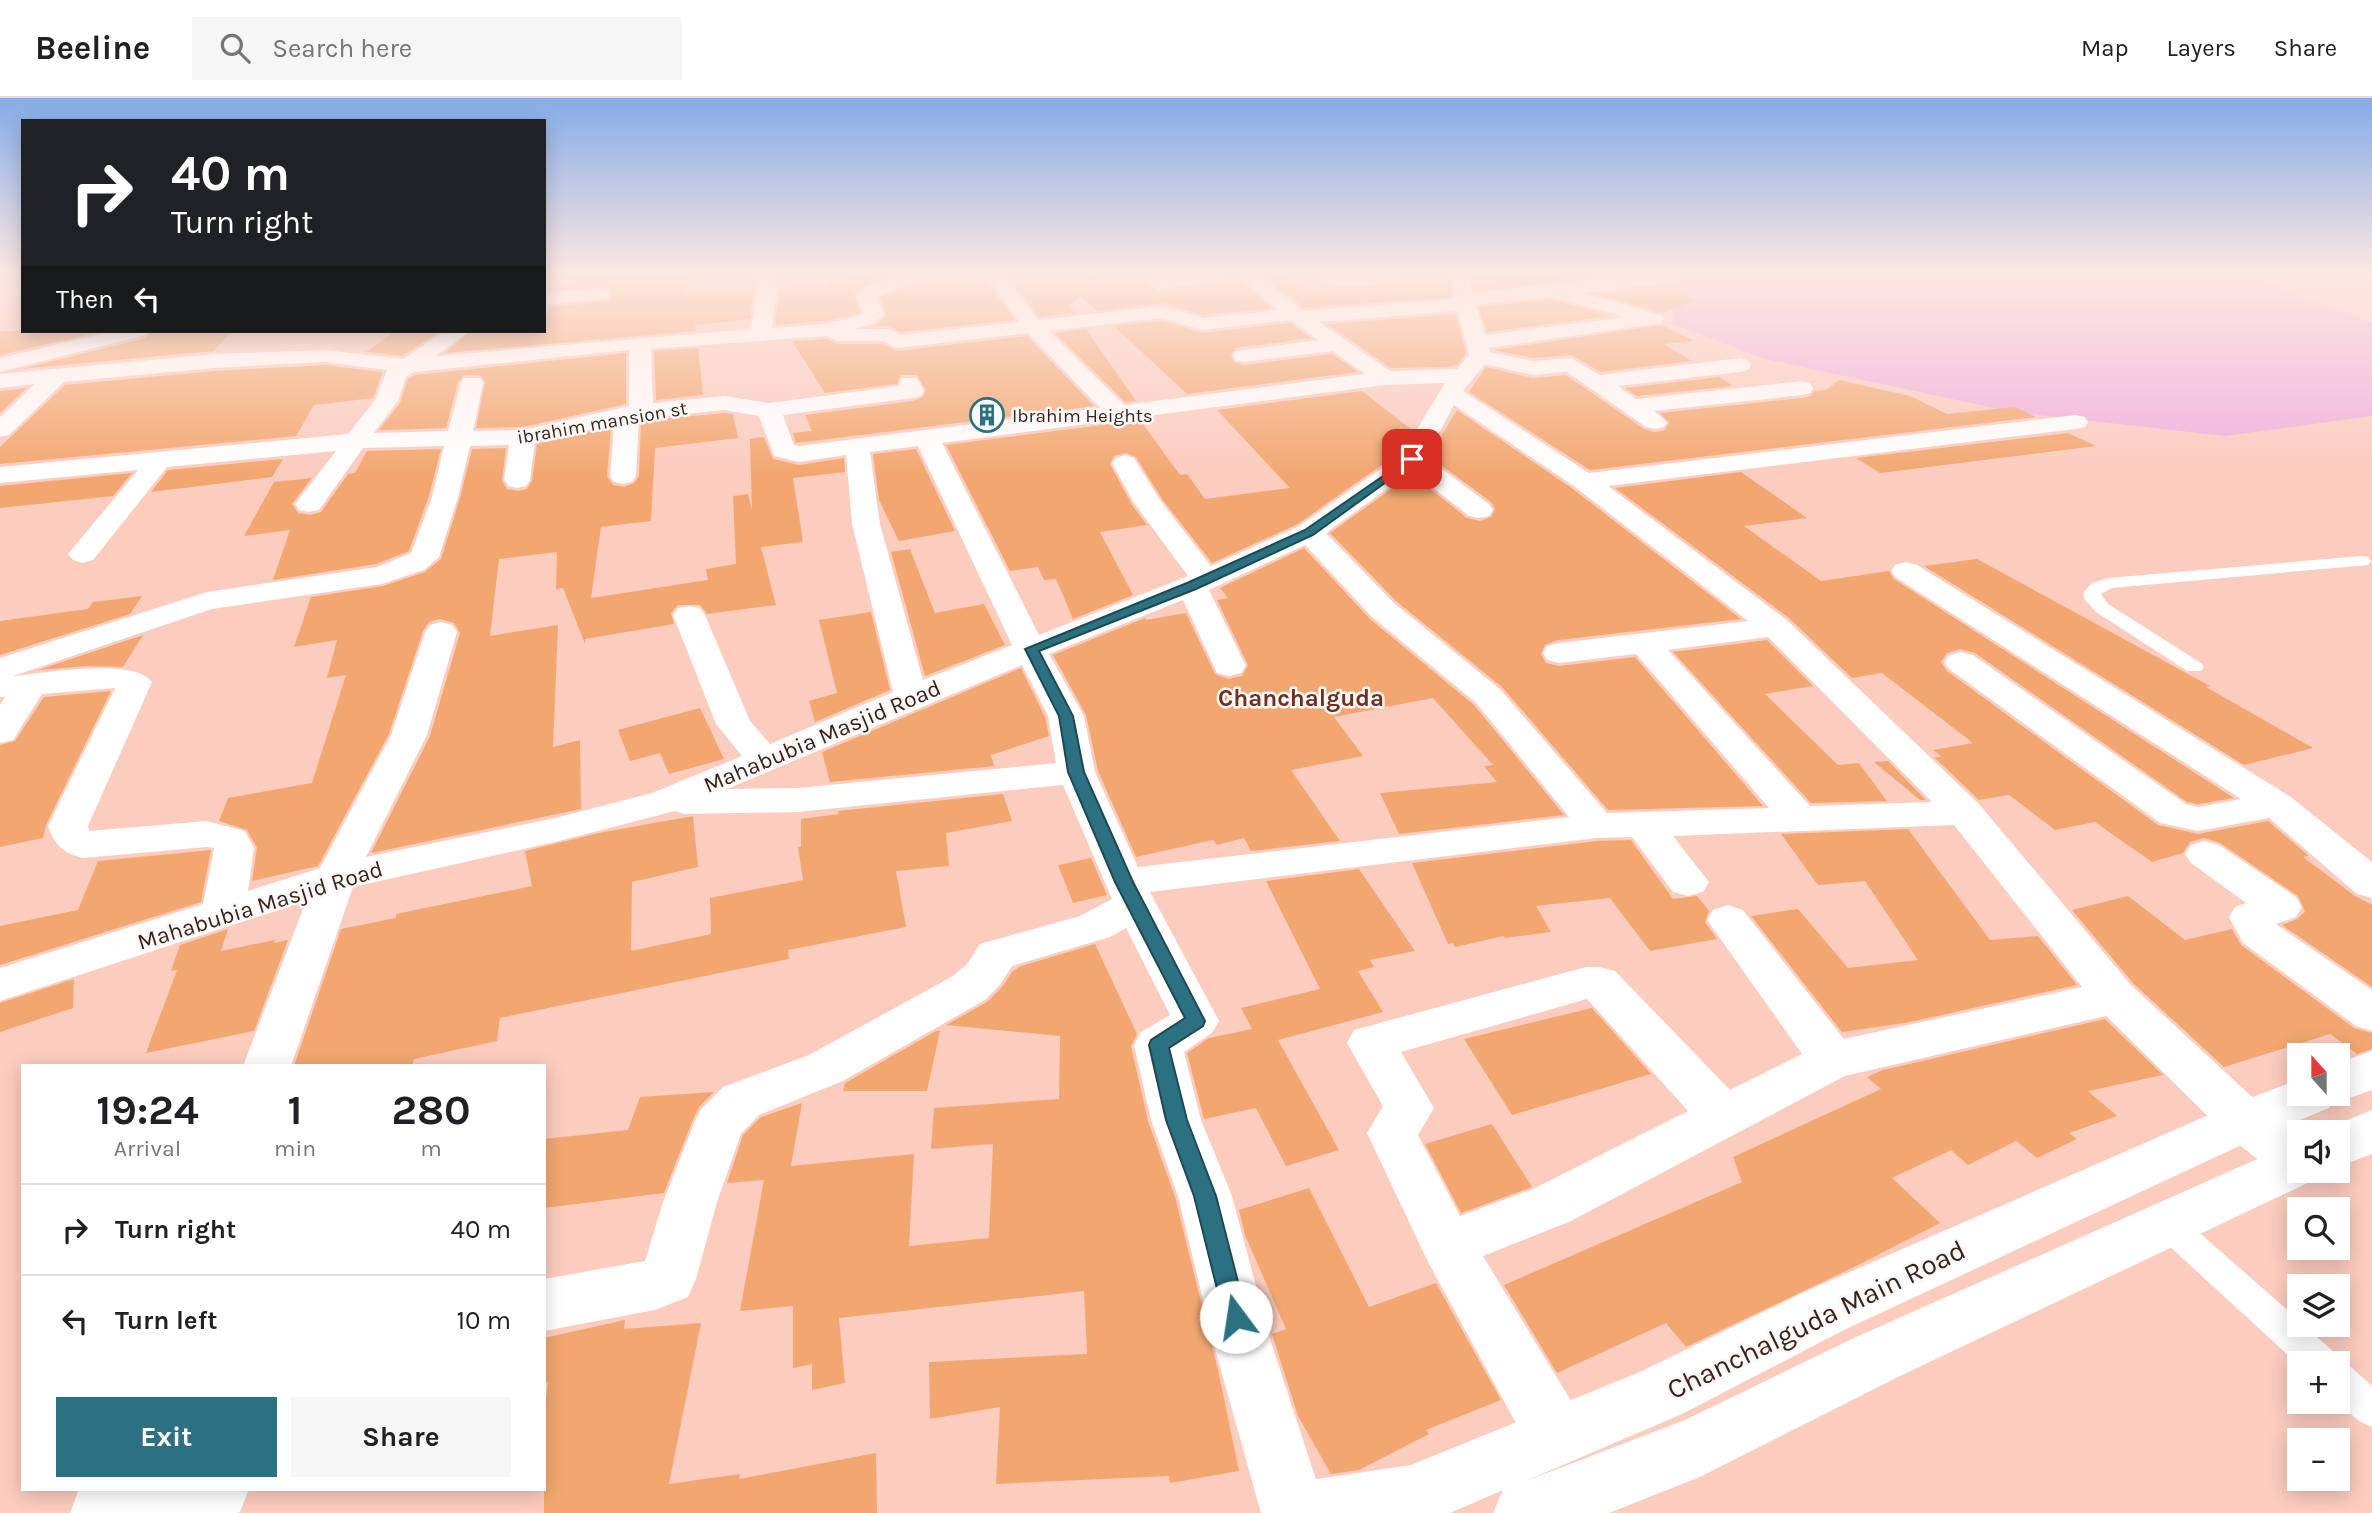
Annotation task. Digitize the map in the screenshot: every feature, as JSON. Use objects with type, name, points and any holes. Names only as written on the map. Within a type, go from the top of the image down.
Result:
[{"type":"street","points":[[0,364],[92,342]]},
{"type":"street","points":[[215,361],[240,342]]},
{"type":"street","points":[[309,504],[386,401],[396,374],[442,342]]},
{"type":"street","points":[[0,381],[215,361],[325,356],[406,366],[655,342]]},
{"type":"street","points":[[1048,342],[1119,413]]},
{"type":"street","points":[[1334,342],[1385,378]]},
{"type":"street","points":[[1466,342],[1467,367],[1584,481],[1776,627],[1965,813],[2115,997],[2245,1121],[2287,1154]]},
{"type":"street","points":[[1467,367],[1541,342]]},
{"type":"street","points":[[623,476],[634,413],[640,343]]},
{"type":"street","points":[[1244,356],[1337,344]]},
{"type":"street","points":[[769,410],[783,451],[799,454],[856,444],[1119,413],[1467,367],[1534,368],[1571,365],[1655,422]]},
{"type":"street","points":[[1596,382],[1740,365]]},
{"type":"street","name":"Mahabubia Masjid Road","points":[[0,985],[336,877],[665,803],[911,697],[1199,583],[1309,532],[1412,459],[1467,367]]},
{"type":"street","points":[[0,430],[56,377]]},
{"type":"street","points":[[10,681],[80,645],[176,609],[206,601],[382,575],[414,564],[425,557],[445,497],[472,383]]},
{"type":"street","name":"ibrahim mansion st","points":[[0,475],[358,441],[523,437],[634,413],[735,403],[769,410],[913,391],[909,383]]},
{"type":"street","points":[[1632,406],[1802,387]]},
{"type":"street","points":[[865,398],[889,441]]},
{"type":"street","points":[[1584,481],[2076,422]]},
{"type":"street","points":[[926,436],[1066,716],[1076,772],[1130,893],[1196,1021],[1158,1045],[1176,1120],[1205,1196],[1242,1342],[1294,1513]]},
{"type":"street","points":[[517,480],[523,437]]},
{"type":"street","points":[[856,444],[866,524],[911,697]]},
{"type":"street","points":[[83,554],[160,459]]},
{"type":"street","points":[[1412,459],[1479,510]]},
{"type":"street","points":[[1125,463],[1199,583],[1229,666]]},
{"type":"street","points":[[0,500],[28,472]]},
{"type":"street","points":[[1309,532],[1383,610],[1419,636],[1458,674],[1488,696],[1597,826]]},
{"type":"street","points":[[1906,571],[2277,804],[2372,884]]},
{"type":"street","points":[[689,615],[734,724],[764,759]]},
{"type":"street","points":[[1559,653],[1776,627]]},
{"type":"street","points":[[268,1064],[336,877],[409,735],[441,632]]},
{"type":"street","points":[[1644,643],[1799,818]]},
{"type":"street","points":[[1961,662],[2174,814],[2198,818],[2277,804]]},
{"type":"street","points":[[10,681],[112,678],[135,682],[68,826],[72,838],[83,845],[207,834],[231,840],[234,848],[223,914]]},
{"type":"street","points":[[0,732],[10,681]]},
{"type":"street","points":[[665,803],[798,800],[1076,772]]},
{"type":"street","points":[[546,1305],[655,1285],[668,1279],[690,1202],[719,1123],[741,1101],[826,1068],[969,988],[984,974],[996,955],[1095,927],[1130,893],[1597,826],[1965,813]]},
{"type":"street","points":[[1643,824],[1688,882]]},
{"type":"street","points":[[2204,854],[2281,907],[2250,917],[2258,932],[2372,1014]]},
{"type":"street","points":[[1728,920],[1833,1060]]},
{"type":"street","points":[[1557,1436],[1447,1245],[1392,1133],[1409,1108],[1371,1043],[1586,984],[1599,983],[1724,1117]]},
{"type":"street","points":[[1447,1245],[1552,1205],[1833,1060],[2115,997]]},
{"type":"street","points":[[2350,1078],[2372,1070]]},
{"type":"street","name":"Chanchalguda Main Road","points":[[1310,1513],[1411,1497],[1661,1393],[1824,1311],[2287,1104]]},
{"type":"street","points":[[2350,1140],[2372,1130]]},
{"type":"street","points":[[1526,1513],[1700,1446],[1877,1357],[2287,1169]]},
{"type":"street","points":[[103,1513],[110,1491]]},
{"type":"street","points":[[132,1513],[210,1491]]},
{"type":"lane","points":[[2194,667],[2102,608],[2094,600],[2092,593],[2098,587],[2109,583],[2369,563]]},
{"type":"lane","points":[[2167,1224],[2308,1351]]},
{"type":"lane","points":[[2350,1389],[2372,1409]]},
{"type":"shaded area","points":[[1720,342],[2372,342],[2372,416],[2225,436],[2013,412],[1765,359]]},
{"type":"building","points":[[0,342],[56,342],[0,355]]},
{"type":"building","points":[[130,342],[222,342],[214,351],[21,369]]},
{"type":"building","points":[[380,342],[424,342],[402,356],[366,352]]},
{"type":"building","points":[[458,342],[570,342],[445,353]]},
{"type":"building","points":[[793,342],[882,344],[897,351],[975,342],[1033,342],[1094,406],[796,443],[793,433],[812,431],[805,415],[913,401],[923,397],[926,390],[917,375],[901,375],[897,384],[825,393]]},
{"type":"building","points":[[1064,342],[1095,342],[1136,401],[1125,402]]},
{"type":"building","points":[[1131,342],[1281,342],[1236,348],[1231,355],[1234,362],[1244,365],[1332,354],[1358,372],[1187,394]]},
{"type":"building","points":[[1353,342],[1463,342],[1466,354],[1457,365],[1391,368]]},
{"type":"building","points":[[1547,342],[1683,342],[1664,344],[1692,361],[1601,372],[1571,355],[1533,358],[1493,350]]},
{"type":"building","points":[[698,348],[703,395],[656,400],[654,351]]},
{"type":"building","points":[[626,353],[626,404],[523,427],[476,428],[485,382],[480,375],[464,375],[458,382],[446,428],[379,430],[400,403],[408,379],[415,375]]},
{"type":"building","points":[[325,365],[383,372],[373,398],[314,405],[296,436],[0,464],[0,447],[65,385],[215,371]]},
{"type":"building","points":[[1486,367],[1532,378],[1566,375],[1644,429],[1654,432],[1665,430],[1669,423],[1660,413],[1802,398],[1811,396],[1814,391],[1826,390],[1839,380],[1910,396],[1947,414],[2015,407],[2036,417],[1590,470],[1469,392]]},
{"type":"building","points":[[1719,377],[1733,386],[1637,396],[1625,388]]},
{"type":"building","points":[[27,388],[0,413],[0,391]]},
{"type":"building","points":[[1362,391],[1413,431],[1400,452],[1298,524],[1212,563],[1162,499],[1136,457],[1126,453],[1114,456],[1110,464],[1132,505],[1147,525],[1100,532],[1133,595],[1073,619],[1056,579],[1044,580],[1038,567],[1010,571],[946,445],[1140,420],[1180,475],[1187,474],[1205,499],[1290,488],[1217,410]]},
{"type":"building","points":[[1457,410],[1573,489],[1741,619],[1558,640],[1545,645],[1541,654],[1546,663],[1559,666],[1635,657],[1763,806],[1608,810],[1502,687],[1396,601],[1330,533],[1412,474],[1467,518],[1480,521],[1491,517],[1495,509],[1491,502],[1429,456]]},
{"type":"building","points":[[733,414],[738,438],[655,448],[651,521],[601,527],[591,598],[708,580],[706,569],[736,564],[733,496],[748,494],[752,510],[750,439],[764,437],[773,459],[799,465],[844,458],[845,472],[793,478],[803,542],[761,547],[776,605],[707,614],[700,605],[678,605],[671,613],[674,624],[585,639],[585,644],[563,588],[556,589],[557,552],[499,559],[490,636],[558,625],[553,747],[580,740],[581,809],[371,853],[430,736],[460,633],[454,623],[440,619],[429,622],[423,631],[389,734],[318,866],[252,881],[257,848],[247,830],[219,821],[228,798],[312,783],[346,675],[327,678],[337,640],[294,647],[311,597],[383,586],[425,572],[441,559],[472,449],[506,448],[502,481],[507,489],[518,491],[527,489],[532,481],[537,444],[611,427],[607,476],[613,485],[624,487],[634,483],[639,476],[641,421]]},
{"type":"building","points":[[2068,433],[2096,446],[1880,473],[1856,458]]},
{"type":"building","points":[[441,449],[429,496],[409,551],[376,564],[273,580],[290,530],[244,536],[274,482],[312,478],[292,504],[298,513],[310,515],[321,512],[348,474],[355,473],[367,451]]},
{"type":"building","points":[[916,449],[955,531],[899,541],[879,500],[873,454]]},
{"type":"building","points":[[283,459],[272,477],[151,492],[168,470]]},
{"type":"building","points":[[1741,472],[1807,518],[1744,526],[1821,581],[1889,571],[1894,579],[2234,798],[2198,804],[2187,802],[1975,653],[1960,649],[1947,653],[1941,662],[1947,671],[2158,825],[2198,834],[2268,821],[2309,856],[2303,857],[2355,896],[2372,905],[2372,987],[2282,925],[2297,919],[2305,912],[2298,896],[2220,843],[2204,838],[2190,842],[2183,853],[2152,862],[2095,822],[2055,830],[2009,795],[1979,800],[1934,757],[1942,757],[1933,750],[1973,743],[1882,673],[1852,678],[1789,618],[1615,488]]},
{"type":"building","points":[[132,473],[113,496],[0,508],[0,486]]},
{"type":"building","points":[[1304,548],[1370,619],[1474,705],[1564,815],[1399,834],[1380,793],[1497,782],[1484,766],[1493,765],[1433,698],[1334,717],[1363,756],[1291,770],[1340,841],[1251,851],[1244,838],[1217,845],[1213,840],[1136,857],[1098,771],[1086,715],[1053,655],[1145,618],[1146,620],[1186,613],[1215,674],[1228,679],[1242,676],[1248,665],[1217,600],[1228,598],[1220,588]]},
{"type":"building","points":[[910,549],[935,613],[984,604],[1005,645],[925,676],[891,552]]},
{"type":"building","points":[[1977,559],[2210,686],[2206,687],[2313,748],[2244,765],[1924,566]]},
{"type":"building","points":[[142,596],[130,614],[0,655],[0,621],[88,609],[93,602]]},
{"type":"building","points":[[871,612],[890,690],[815,722],[809,701],[837,693],[819,620]]},
{"type":"building","points":[[143,635],[123,667],[87,666],[38,670]]},
{"type":"building","points":[[1767,640],[1813,686],[1765,694],[1838,765],[1859,763],[1887,801],[1811,803],[1673,652]]},
{"type":"building","points":[[1021,668],[1045,717],[1049,736],[991,755],[994,766],[830,782],[822,752]]},
{"type":"building","points":[[111,691],[46,825],[43,838],[0,847],[0,745],[15,741],[44,697]]},
{"type":"building","points":[[700,708],[724,759],[669,774],[660,753],[630,761],[618,730]]},
{"type":"building","points":[[1888,761],[1926,800],[1920,800],[1874,762]]},
{"type":"building","points":[[1003,794],[1012,821],[946,833],[949,866],[896,871],[906,927],[788,950],[789,959],[500,1018],[497,1041],[414,1059],[413,1064],[295,1064],[341,929],[396,918],[396,914],[532,886],[525,851],[599,833],[693,816],[698,867],[632,882],[631,951],[711,934],[710,898],[803,880],[798,847],[801,847],[801,819],[839,814],[838,811]]},
{"type":"building","points":[[1908,829],[1990,940],[2038,936],[2077,985],[1910,1022],[1842,1032],[1751,916],[1798,909],[1848,968],[1918,960],[1865,881],[1818,885],[1781,834]]},
{"type":"building","points":[[1631,840],[1673,899],[1697,896],[1709,911],[1705,922],[1717,939],[1650,951],[1610,898],[1536,906],[1551,932],[1504,936],[1455,947],[1453,943],[1448,944],[1412,863],[1597,841]]},
{"type":"building","points":[[211,850],[201,902],[0,965],[0,926],[78,910],[98,861]]},
{"type":"building","points":[[1091,858],[1107,895],[1073,903],[1058,865]]},
{"type":"building","points":[[1359,869],[1415,951],[1370,960],[1374,967],[1358,971],[1383,1012],[1278,1040],[1339,1150],[1286,1166],[1256,1108],[1204,1119],[1187,1053],[1209,1038],[1252,1029],[1241,1008],[1320,989],[1266,881]]},
{"type":"building","points":[[2128,896],[2185,940],[2232,929],[2241,945],[2354,1028],[2372,1033],[2372,1049],[2357,1054],[2350,1049],[2350,1043],[2342,1043],[2330,1034],[2301,1043],[2287,1043],[2287,1047],[2224,1067],[2133,983],[2072,910]]},
{"type":"building","points":[[228,929],[221,951],[275,940],[274,943],[288,940],[254,1031],[146,1053],[177,970],[171,971],[180,945]]},
{"type":"building","points":[[1095,944],[1137,1034],[1131,1046],[1148,1121],[1175,1197],[1218,1370],[1239,1471],[1170,1483],[1169,1476],[996,1484],[1000,1407],[930,1419],[929,1362],[1087,1354],[1084,1291],[839,1318],[845,1383],[812,1390],[812,1364],[793,1368],[793,1306],[740,1311],[764,1180],[727,1183],[743,1135],[761,1117],[802,1103],[791,1166],[914,1154],[909,1246],[989,1238],[993,1144],[931,1149],[934,1108],[1059,1099],[1060,1036],[946,1025],[987,1002],[1012,972],[1021,966]]},
{"type":"building","points":[[74,979],[73,1008],[0,1032],[0,1003]]},
{"type":"building","points":[[1592,1008],[1651,1074],[1512,1115],[1464,1039]]},
{"type":"building","points":[[2105,1019],[2163,1075],[2088,1091],[2117,1116],[2069,1133],[2077,1139],[2037,1158],[2016,1141],[1968,1165],[1951,1150],[1892,1178],[1940,1223],[1686,1347],[1666,1323],[1557,1373],[1504,1285],[1742,1182],[1733,1157],[1881,1089],[1867,1077],[1883,1070]]},
{"type":"building","points":[[940,1031],[927,1091],[843,1091],[845,1083]]},
{"type":"building","points":[[714,1092],[699,1107],[664,1193],[546,1208],[546,1139],[628,1130],[640,1097]]},
{"type":"building","points":[[1492,1124],[1532,1187],[1461,1213],[1425,1144]]},
{"type":"building","points":[[1309,1188],[1369,1307],[1436,1283],[1501,1400],[1426,1430],[1429,1434],[1359,1470],[1331,1474],[1298,1416],[1272,1334],[1286,1329],[1245,1235],[1239,1210]]},
{"type":"building","points":[[625,1320],[624,1329],[701,1323],[669,1484],[740,1474],[739,1479],[876,1453],[877,1513],[544,1513],[548,1382],[546,1338]]},
{"type":"place","name":"Ibrahim Heights","points":[[987,415]]},
{"type":"district","name":"Chanchalguda","points":[[1301,698]]},
{"type":"route","points":[[1236,1317],[1205,1196],[1176,1120],[1158,1045],[1196,1021],[1124,882],[1076,772],[1066,716],[1032,649],[1192,586],[1309,532],[1412,459]]}]
